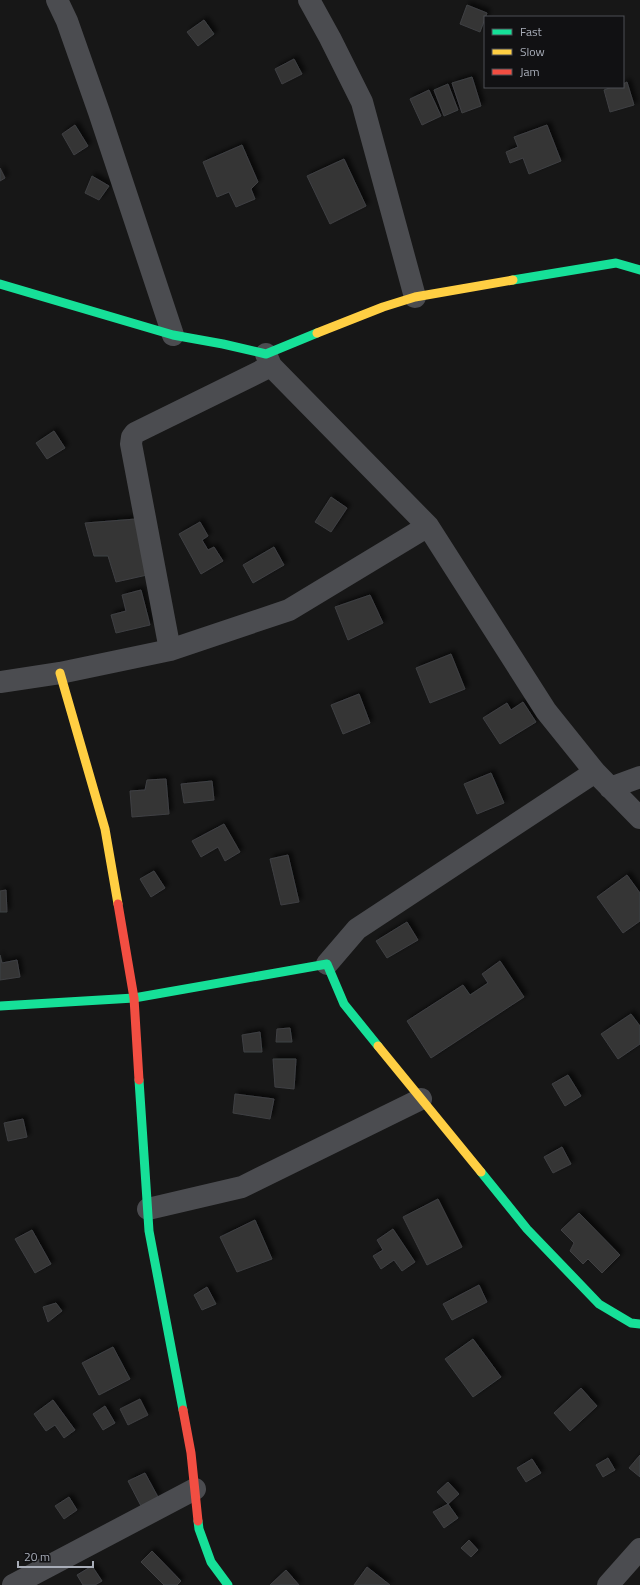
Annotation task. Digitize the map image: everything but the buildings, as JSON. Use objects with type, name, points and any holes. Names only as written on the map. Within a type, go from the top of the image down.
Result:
[{"type":"street","points":[[57,0],[67,21],[97,105],[173,335]]},
{"type":"street","points":[[309,0],[362,102],[415,297]]},
{"type":"street","points":[[170,650],[131,444],[132,437],[135,433],[269,360],[383,306],[415,297],[616,263],[640,270]]},
{"type":"street","points":[[0,284],[173,335],[223,344],[269,360],[428,526],[546,711],[595,772],[640,818]]},
{"type":"street","points":[[0,682],[60,673],[170,650],[289,610],[428,526]]},
{"type":"street","points":[[60,673],[105,829],[134,998],[149,1231],[190,1453],[199,1529],[211,1562],[228,1585]]},
{"type":"street","points":[[0,1006],[134,998],[327,964],[357,929],[595,772]]},
{"type":"street","points":[[610,788],[640,777]]},
{"type":"street","points":[[327,964],[344,1004],[527,1229],[599,1304],[631,1324],[640,1324]]},
{"type":"street","points":[[148,1209],[242,1187],[421,1099]]},
{"type":"street","points":[[13,1585],[195,1489]]},
{"type":"street","points":[[608,1585],[640,1549]]},
{"type":"traffic: fast","points":[[513,280],[616,263],[640,270]]},
{"type":"traffic: fast","points":[[0,284],[173,335],[266,354],[317,333]]},
{"type":"traffic: fast","points":[[0,1006],[134,998],[327,964],[344,1004],[378,1046]]},
{"type":"traffic: fast","points":[[139,1080],[149,1231],[183,1410]]},
{"type":"traffic: fast","points":[[481,1172],[527,1229],[599,1304],[631,1323],[640,1324]]},
{"type":"traffic: fast","points":[[198,1521],[199,1529],[211,1562],[228,1585]]},
{"type":"traffic: slow","points":[[317,333],[383,307],[415,297],[513,280]]},
{"type":"traffic: slow","points":[[60,673],[105,829],[118,904]]},
{"type":"traffic: slow","points":[[378,1046],[481,1172]]},
{"type":"traffic: jam","points":[[118,904],[134,998],[139,1080]]},
{"type":"traffic: jam","points":[[183,1410],[191,1453],[198,1521]]}]
